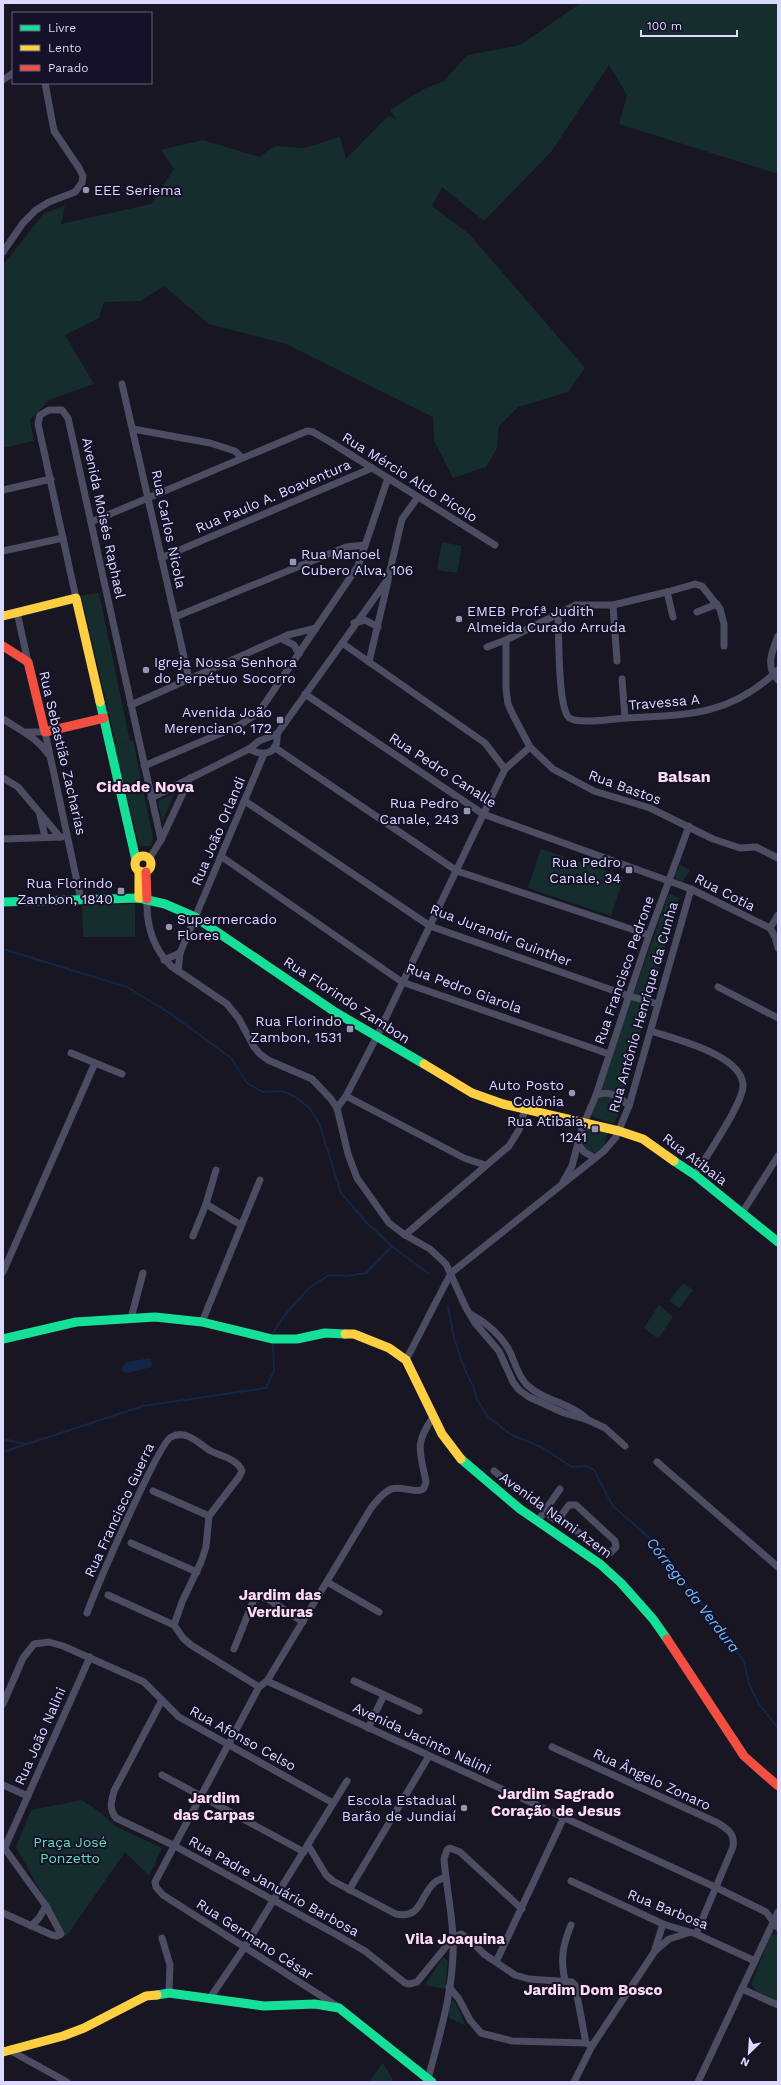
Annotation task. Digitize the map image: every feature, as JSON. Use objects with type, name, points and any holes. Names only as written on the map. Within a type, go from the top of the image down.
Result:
[{"type":"street","points":[[3,80],[12,74]]},
{"type":"street","points":[[3,252],[23,223],[36,210],[42,205],[69,196],[78,190],[82,176],[56,136],[46,84]]},
{"type":"street","name":"Rua Carlos Nicola","points":[[122,384],[189,679]]},
{"type":"street","name":"Avenida Moisés Raphael","points":[[136,860],[76,598],[38,420],[43,412],[49,410],[59,409],[64,411],[68,418],[161,840]]},
{"type":"street","points":[[90,522],[148,496],[241,458],[235,451],[210,442],[133,429]]},
{"type":"street","name":"Rua Mércio Aldo Pícolo","points":[[241,458],[302,432],[310,431],[495,545]]},
{"type":"street","name":"Rua Paulo A. Boaventura","points":[[161,558],[372,468]]},
{"type":"street","points":[[144,766],[250,720],[259,712],[354,574],[388,478]]},
{"type":"street","points":[[3,490],[51,479]]},
{"type":"street","points":[[369,662],[402,519],[418,497]]},
{"type":"street","points":[[3,551],[63,538]]},
{"type":"street","points":[[175,618],[346,547],[365,545]]},
{"type":"street","points":[[151,798],[249,749],[259,741],[277,734],[388,578]]},
{"type":"street","points":[[487,647],[506,640],[576,605],[613,605],[695,584],[699,584],[718,604],[724,624],[724,646]]},
{"type":"street","points":[[667,592],[673,617]]},
{"type":"street","points":[[3,616],[76,598]]},
{"type":"street","points":[[697,612],[718,604]]},
{"type":"street","points":[[613,605],[617,661]]},
{"type":"street","name":"Rua Sebastião Zacharias","points":[[17,612],[45,732],[81,900]]},
{"type":"street","name":"Travessa A","points":[[558,614],[561,684],[567,714],[571,719],[579,721],[678,716],[704,712],[718,708],[744,696],[776,675]]},
{"type":"street","points":[[354,624],[369,620],[378,627]]},
{"type":"street","points":[[131,705],[282,640],[288,635],[316,628]]},
{"type":"street","points":[[776,675],[771,660],[778,636]]},
{"type":"street","points":[[282,640],[294,645],[299,654]]},
{"type":"street","name":"Rua Bastos","points":[[506,640],[508,704],[530,747],[553,769],[578,784],[594,791],[650,808],[721,842],[740,848],[756,847],[778,858]]},
{"type":"street","points":[[342,643],[485,743],[505,769]]},
{"type":"street","points":[[3,646],[28,662]]},
{"type":"street","points":[[622,679],[625,718]]},
{"type":"street","name":"Rua Pedro Canalle","points":[[305,694],[483,814],[668,880]]},
{"type":"street","points":[[27,732],[45,732],[104,718]]},
{"type":"street","points":[[3,720],[27,732],[39,743],[51,759]]},
{"type":"street","points":[[249,749],[264,754],[274,747],[277,742],[277,734]]},
{"type":"street","points":[[274,747],[457,871],[649,935]]},
{"type":"street","points":[[337,1108],[346,1096],[376,1038],[505,769],[530,747]]},
{"type":"street","name":"Rua João Orlandi","points":[[178,971],[180,953],[222,857],[264,754]]},
{"type":"street","points":[[3,778],[18,788],[60,837]]},
{"type":"street","points":[[149,859],[161,840],[190,778]]},
{"type":"street","name":"Rua Jurandir Guinther","points":[[245,801],[430,926],[629,996],[658,1004]]},
{"type":"street","points":[[40,815],[45,837]]},
{"type":"street","name":"Rua Francisco Pedrone","points":[[562,1184],[572,1166],[584,1123],[596,1095],[668,880],[689,826]]},
{"type":"street","points":[[3,839],[45,837],[68,838]]},
{"type":"street","points":[[142,872],[151,865],[149,859],[142,856],[136,860],[135,866],[142,872],[143,898],[154,940],[164,960],[227,1004],[234,1012],[254,1047],[260,1054],[268,1060],[312,1080],[337,1108],[348,1154],[357,1178],[380,1212],[392,1226],[405,1235],[430,1248],[440,1256],[451,1273],[462,1300],[475,1323],[500,1351],[513,1382],[524,1394],[564,1413],[588,1420],[606,1428],[625,1446]]},
{"type":"street","name":"Rua Pedro Giarola","points":[[222,857],[402,982],[609,1054]]},
{"type":"street","name":"Rua Cotia","points":[[668,880],[691,889],[770,928]]},
{"type":"street","name":"Rua Antônio Henrique da Cunha","points":[[451,1273],[611,1144],[619,1131],[629,1106],[691,889]]},
{"type":"street","name":"Rua Florindo Zambon","points":[[3,902],[143,898],[165,904],[195,917],[376,1038],[472,1093],[497,1103],[584,1123]]},
{"type":"street","points":[[778,915],[770,928],[775,937],[778,948]]},
{"type":"street","points":[[164,960],[180,953]]},
{"type":"street","points":[[718,987],[778,1018]]},
{"type":"street","points":[[651,1031],[711,1052],[739,1072],[743,1083],[739,1101],[695,1176]]},
{"type":"street","points":[[71,1053],[122,1074]]},
{"type":"street","points":[[3,1272],[95,1062]]},
{"type":"street","points":[[596,1095],[602,1092],[613,1094],[629,1106]]},
{"type":"street","points":[[346,1096],[464,1158],[485,1166]]},
{"type":"street","points":[[405,1235],[515,1139],[525,1109]]},
{"type":"street","name":"Rua Atibaia","points":[[584,1123],[619,1131],[643,1139],[695,1176],[778,1242]]},
{"type":"street","points":[[578,1144],[584,1152],[595,1158]]},
{"type":"street","points":[[742,1213],[778,1156]]},
{"type":"street","points":[[193,1236],[206,1204],[216,1170]]},
{"type":"street","points":[[202,1322],[260,1180]]},
{"type":"street","points":[[206,1204],[241,1225]]},
{"type":"street","points":[[131,1318],[143,1273]]},
{"type":"street","points":[[3,1339],[76,1322],[155,1317],[202,1322],[260,1337],[281,1340],[325,1333],[354,1334],[372,1340],[406,1360],[451,1273]]},
{"type":"street","points":[[471,1315],[481,1321],[503,1340],[514,1361],[519,1375],[528,1385],[551,1400],[582,1414],[588,1420]]},
{"type":"street","name":"Avenida Nami Azem","points":[[406,1360],[433,1417],[450,1446],[461,1460],[537,1522],[600,1564],[621,1583],[653,1619],[671,1644],[702,1694],[744,1756],[778,1786]]},
{"type":"street","points":[[505,1361],[514,1361]]},
{"type":"street","points":[[173,1845],[259,1687],[267,1681],[304,1622],[354,1536],[382,1494],[393,1488],[418,1491],[424,1488],[426,1482],[420,1442],[422,1433],[433,1417]]},
{"type":"street","name":"Rua Francisco Guerra","points":[[87,1613],[138,1497],[164,1444],[171,1437],[183,1435],[194,1438],[207,1449],[231,1460],[241,1468],[239,1477],[209,1516]]},
{"type":"street","points":[[657,1462],[778,1567]]},
{"type":"street","points":[[494,1471],[554,1519],[560,1517],[569,1505],[576,1505],[615,1541],[616,1547],[610,1553],[604,1554],[560,1517]]},
{"type":"street","points":[[537,1522],[560,1489]]},
{"type":"street","points":[[153,1490],[209,1516],[206,1547],[197,1572],[182,1602],[174,1625]]},
{"type":"street","points":[[132,1543],[197,1572]]},
{"type":"street","points":[[327,1582],[379,1612]]},
{"type":"street","points":[[108,1595],[174,1625],[183,1638],[191,1645],[259,1687]]},
{"type":"street","points":[[234,1648],[254,1599],[258,1596],[268,1599],[304,1622]]},
{"type":"street","name":"Rua Afonso Celso","points":[[3,1704],[23,1658],[34,1644],[49,1642],[90,1657],[144,1682],[179,1718],[228,1743],[333,1803]]},
{"type":"street","name":"Rua João Nalini","points":[[4,1847],[90,1657]]},
{"type":"street","name":"Avenida Jacinto Nalini","points":[[267,1681],[715,1886],[766,1912],[776,1925]]},
{"type":"street","points":[[354,1681],[419,1711]]},
{"type":"street","points":[[368,1728],[384,1695]]},
{"type":"street","name":"Rua Padre Januário Barbosa","points":[[162,1700],[114,1791],[110,1806],[112,1813],[116,1818],[173,1845],[365,1951],[409,1984],[417,1982],[453,1938]]},
{"type":"street","name":"Rua Ângelo Zonaro","points":[[552,1747],[718,1823],[731,1832],[734,1840],[730,1855],[715,1886]]},
{"type":"street","points":[[350,1890],[429,1756]]},
{"type":"street","points":[[162,1775],[306,1849],[326,1875],[350,1890],[396,1914],[410,1914],[419,1907],[425,1894],[435,1882],[445,1877]]},
{"type":"street","points":[[210,1998],[274,1901],[347,1781]]},
{"type":"street","points":[[3,1785],[28,1796]]},
{"type":"street","points":[[496,1962],[564,1817]]},
{"type":"street","name":"Rua Germano César","points":[[173,1845],[155,1882],[158,1891],[339,2008]]},
{"type":"street","points":[[3,1913],[55,1936],[60,1935],[58,1926],[46,1906],[4,1847]]},
{"type":"street","points":[[7,2051],[63,2036],[84,2028],[146,1996],[169,1993],[264,2006],[316,2004],[339,2008],[430,2080],[449,1988],[453,1938],[445,1877],[445,1854],[449,1848],[460,1852],[522,1909]]},
{"type":"street","name":"Rua Barbosa","points":[[571,1881],[664,1924],[696,1934],[755,1961]]},
{"type":"street","points":[[696,1934],[715,1886]]},
{"type":"street","points":[[31,1926],[46,1906]]},
{"type":"street","points":[[698,2082],[755,1961],[776,1925],[778,1912]]},
{"type":"street","points":[[655,1951],[664,1924]]},
{"type":"street","points":[[565,1980],[562,1957],[571,1925]]},
{"type":"street","points":[[574,2082],[589,2045],[655,1951],[669,1939],[688,1932]]},
{"type":"street","points":[[453,1938],[461,1934],[464,1935],[484,1954],[519,1976],[529,1979],[565,1980],[574,1983],[589,2045]]},
{"type":"street","points":[[162,1938],[170,1965],[169,1993]]},
{"type":"street","points":[[449,1988],[459,1999],[470,2020],[481,2033],[512,2041],[589,2045]]},
{"type":"street","points":[[742,1989],[778,2005]]},
{"type":"street","points":[[7,2051],[67,2082]]},
{"type":"green space","points":[[581,3],[778,3],[778,174],[619,124],[627,95],[609,65],[551,152],[484,221],[442,187],[432,206],[469,234],[585,368],[568,392],[518,407],[499,426],[497,448],[486,467],[453,478],[434,441],[433,417],[286,344],[209,324],[164,286],[141,301],[104,302],[99,318],[65,335],[94,384],[49,400],[30,420],[34,441],[3,448],[3,265],[44,213],[65,206],[61,224],[151,204],[174,169],[161,150],[203,140],[259,157],[275,146],[304,148],[340,137],[346,159],[388,116],[396,119],[390,110],[424,89],[444,81],[467,55],[520,45]]},
{"type":"green space","points":[[442,542],[462,546],[457,573],[437,570]]},
{"type":"green space","points":[[99,593],[130,741],[133,740],[153,839],[151,846],[141,846],[139,844],[114,744],[125,742],[117,743],[115,739],[81,595]]},
{"type":"green space","points":[[175,793],[162,822],[158,801]]},
{"type":"green space","points":[[541,849],[624,877],[611,916],[528,888]]},
{"type":"green space","points":[[680,865],[690,870],[682,883],[676,879],[675,875]]},
{"type":"green space","points":[[671,894],[679,898],[622,1097],[611,1091],[600,1089],[668,896]]},
{"type":"green space","points":[[135,904],[135,937],[83,937],[82,905]]},
{"type":"green space","points":[[599,1096],[613,1098],[621,1103],[622,1106],[614,1124],[591,1116]]},
{"type":"green space","points":[[585,1128],[608,1133],[603,1148],[596,1153],[588,1152],[581,1144]]},
{"type":"green space","points":[[683,1283],[693,1290],[679,1308],[669,1301]]},
{"type":"green space","points":[[659,1305],[673,1317],[658,1339],[644,1328]]},
{"type":"green space","name":"Praça José Ponzetto","points":[[82,1800],[101,1813],[115,1826],[162,1848],[149,1876],[125,1852],[66,1937],[16,1847],[31,1810]]},
{"type":"green space","points":[[775,1934],[778,1935],[778,2001],[756,1991],[751,1984],[769,1940],[771,1936]]},
{"type":"green space","points":[[443,1957],[448,1961],[445,1989],[425,1985]]},
{"type":"green space","points":[[453,2000],[466,2026],[449,2018],[449,2004]]},
{"type":"green space","points":[[383,2063],[394,2082],[369,2082]]},
{"type":"water","points":[[151,1358],[152,1367],[127,1373],[122,1371],[123,1366],[127,1362]]},
{"type":"waterway","name":"Córrego da Verdura","points":[[3,949],[127,987],[171,1014],[231,1058],[247,1083],[263,1092],[282,1091],[296,1097],[310,1109],[319,1123],[341,1193],[366,1222],[394,1248],[429,1274]]},
{"type":"waterway","points":[[273,1333],[284,1316],[309,1288],[329,1275],[347,1276],[366,1273],[392,1246]]},
{"type":"waterway","name":"Córrego da Verdura","points":[[448,1306],[454,1338],[465,1370],[473,1386],[477,1399],[487,1416],[510,1434],[541,1447],[572,1467],[586,1466],[594,1470],[613,1506],[653,1541],[675,1572],[716,1621],[744,1662],[749,1684],[759,1704],[778,1728]]},
{"type":"waterway","points":[[3,1452],[143,1406],[266,1388],[274,1371],[273,1345]]},
{"type":"waterway","points":[[3,1439],[25,1444]]},
{"type":"traffic: fast","points":[[100,702],[136,860]]},
{"type":"traffic: fast","points":[[3,902],[139,898],[165,904],[195,917],[335,1012],[424,1064]]},
{"type":"traffic: fast","points":[[674,1161],[695,1175],[778,1242]]},
{"type":"traffic: fast","points":[[3,1339],[76,1322],[155,1317],[202,1322],[272,1339],[297,1339],[325,1333],[345,1334]]},
{"type":"traffic: fast","points":[[461,1459],[520,1509],[600,1564],[621,1583],[653,1619],[667,1639]]},
{"type":"traffic: fast","points":[[157,1995],[169,1993],[264,2006],[315,2004],[339,2008],[432,2082]]},
{"type":"traffic: slow","points":[[3,616],[76,598],[100,702]]},
{"type":"traffic: slow","points":[[143,856],[149,858],[151,864],[149,870],[143,872],[137,870],[135,864],[137,858],[143,856]]},
{"type":"traffic: slow","points":[[139,871],[139,898]]},
{"type":"traffic: slow","points":[[424,1064],[472,1093],[503,1104],[619,1131],[643,1139],[674,1161]]},
{"type":"traffic: slow","points":[[345,1334],[354,1334],[389,1348],[406,1360],[442,1434],[461,1459]]},
{"type":"traffic: slow","points":[[3,2052],[63,2036],[84,2028],[146,1996],[157,1995]]},
{"type":"traffic: jam","points":[[3,646],[28,662],[45,732],[104,718]]},
{"type":"traffic: jam","points":[[146,872],[147,899]]},
{"type":"traffic: jam","points":[[667,1639],[744,1756],[778,1786]]},
{"type":"place","name":"EEE Seriema","points":[[86,190]]},
{"type":"place","name":"Rua Manoel Cubero Alva, 106","points":[[293,562]]},
{"type":"place","name":"EMEB Prof.ª Judith Almeida Curado Arruda","points":[[459,619]]},
{"type":"place","name":"Igreja Nossa Senhora do Perpétuo Socorro","points":[[146,670]]},
{"type":"place","name":"Avenida João Merenciano, 172","points":[[280,720]]},
{"type":"place","name":"Rua Pedro Canale, 243","points":[[467,811]]},
{"type":"place","name":"Rua Pedro Canale, 34","points":[[629,870]]},
{"type":"place","name":"Rua Florindo Zambon, 1840","points":[[121,891]]},
{"type":"place","name":"Supermercado Flores","points":[[169,927]]},
{"type":"place","name":"Rua Florindo Zambon, 1531","points":[[350,1029]]},
{"type":"place","name":"Auto Posto Colônia","points":[[572,1093]]},
{"type":"place","name":"Rua Atibaia, 1241","points":[[595,1129]]},
{"type":"place","name":"Escola Estadual Barão de Jundiaí","points":[[464,1808]]},
{"type":"district","name":"Balsan","points":[[684,776]]},
{"type":"district","name":"Cidade Nova","points":[[145,786]]},
{"type":"district","name":"Jardim das Verduras","points":[[280,1604]]},
{"type":"district","name":"Jardim Sagrado Coração de Jesus","points":[[556,1802]]},
{"type":"district","name":"Jardim das Carpas","points":[[214,1806]]},
{"type":"district","name":"Vila Joaquina","points":[[455,1939]]},
{"type":"district","name":"Jardim Dom Bosco","points":[[593,1990]]}]
